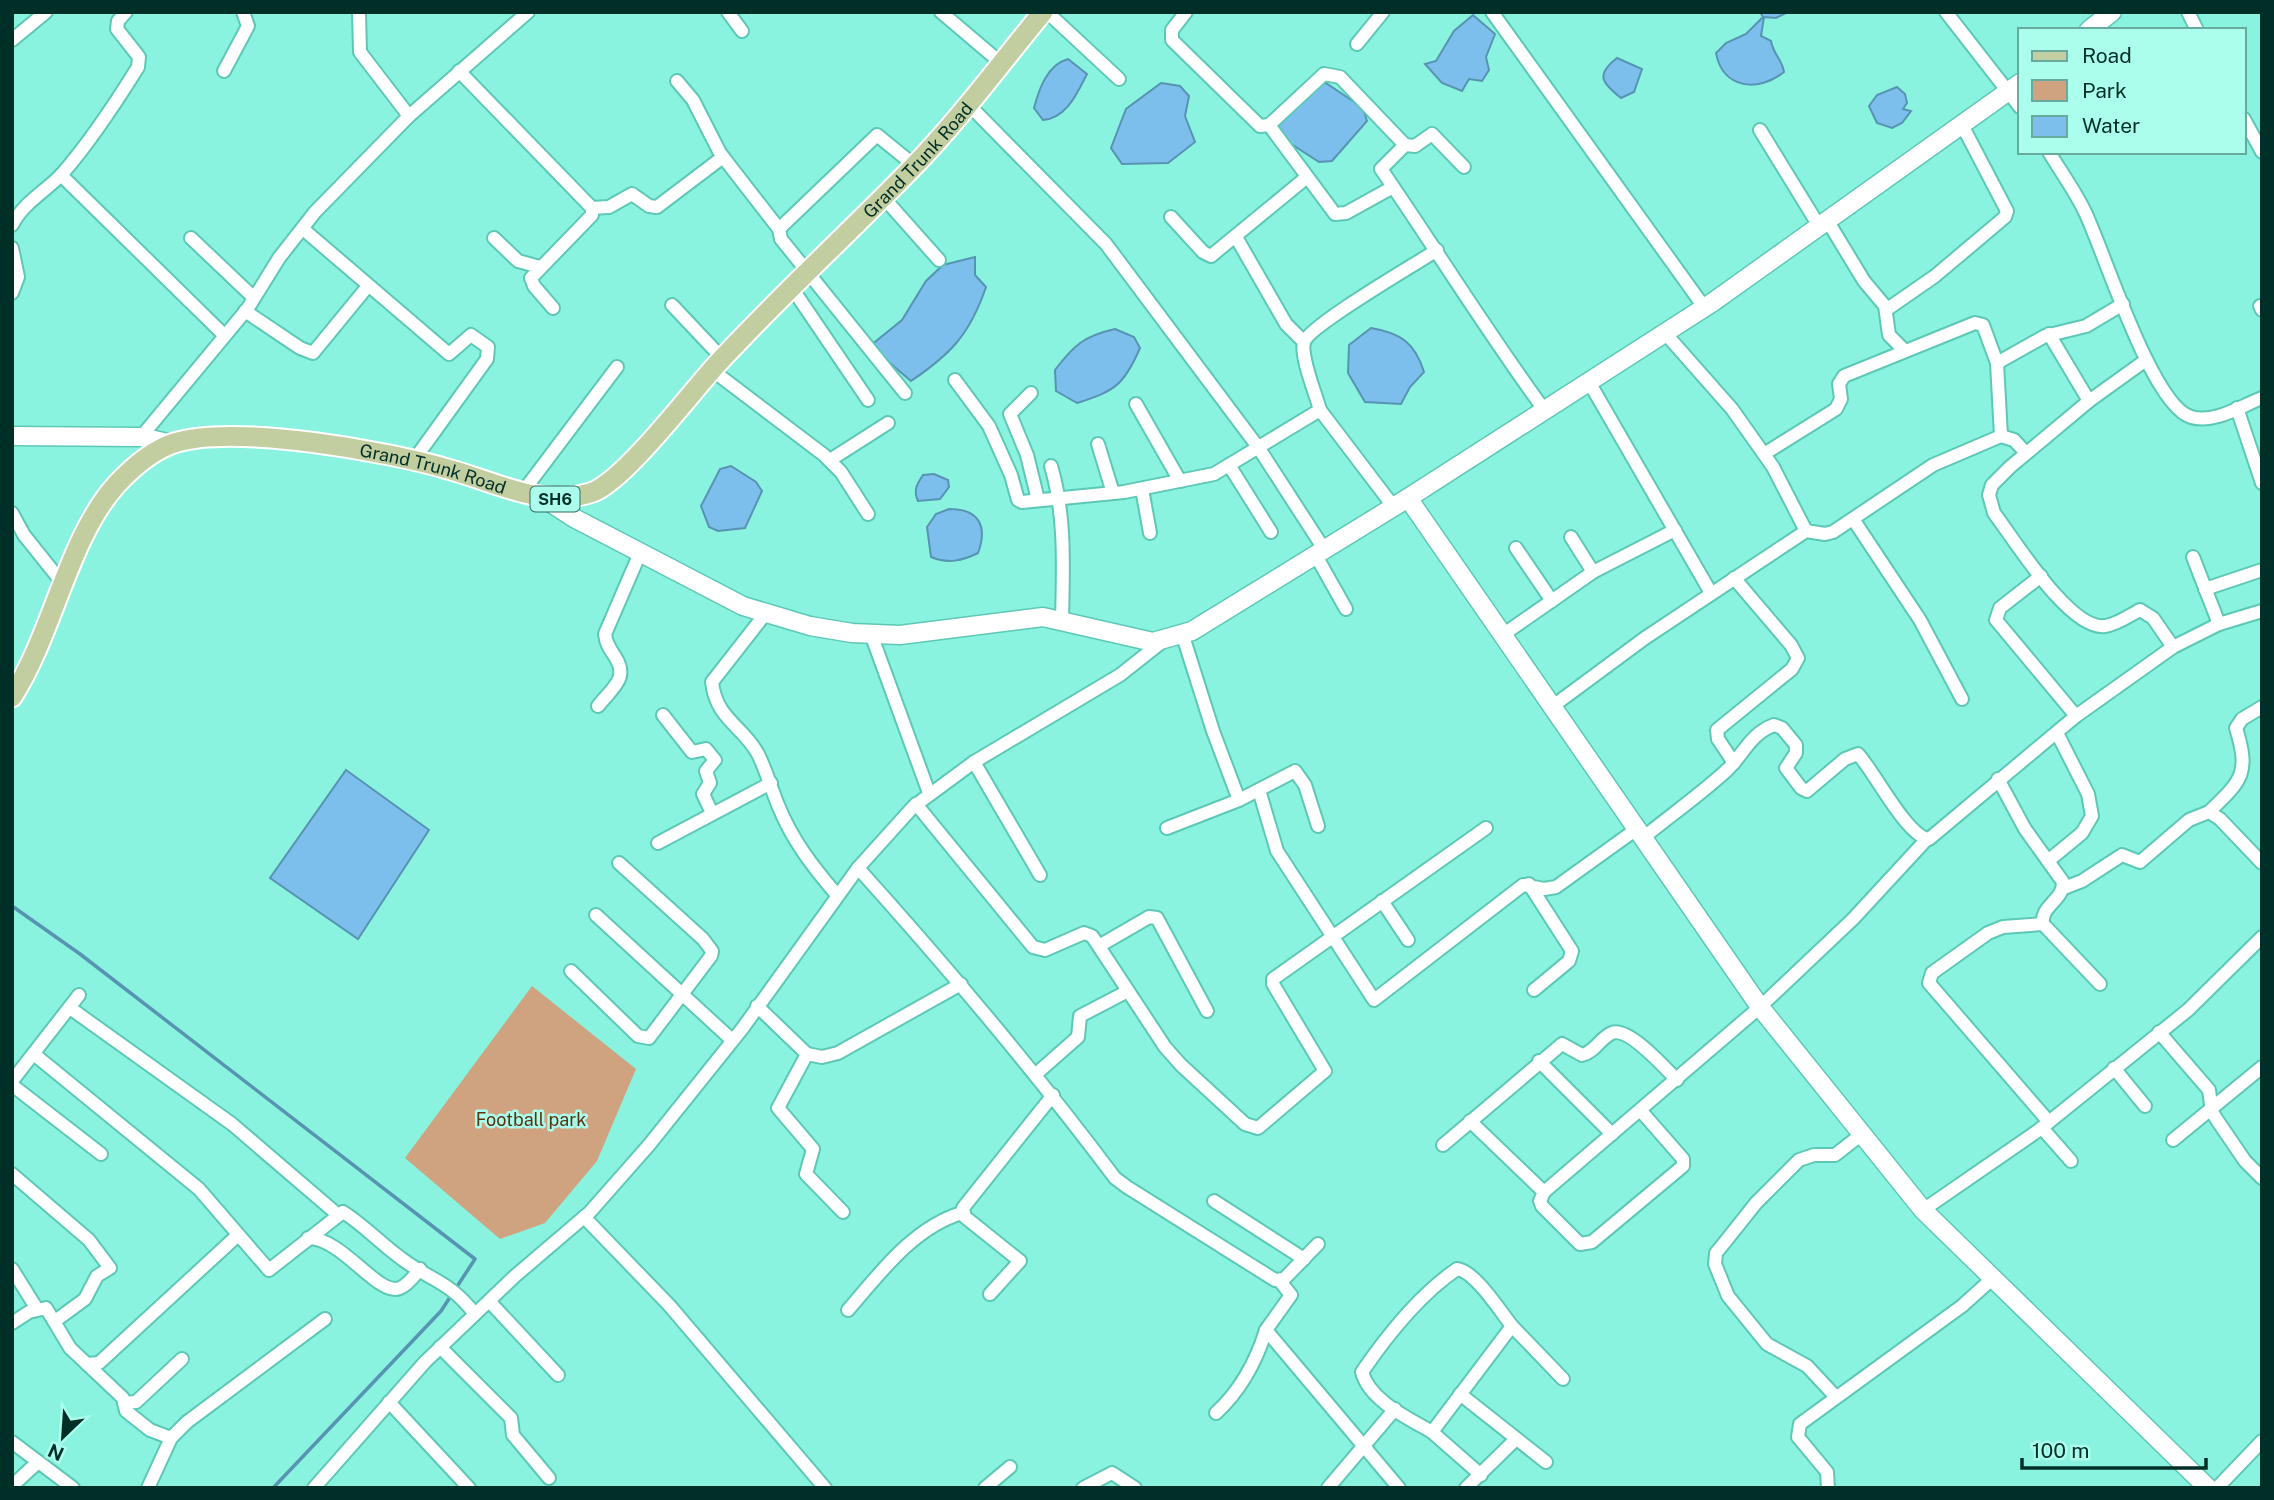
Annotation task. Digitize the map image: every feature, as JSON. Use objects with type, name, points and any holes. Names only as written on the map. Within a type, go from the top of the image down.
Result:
[{"type":"main road","name":"Grand Trunk Road","points":[[13,693],[42,643],[64,585],[101,504],[129,471],[172,444],[203,437],[252,437],[414,460],[545,499],[570,498],[589,493],[614,479],[717,364],[915,166],[1045,12]]},
{"type":"main road","points":[[2092,28],[2112,12]]},
{"type":"main road","points":[[545,499],[640,554],[743,606],[810,626],[900,635],[1043,617],[1153,642],[1192,631],[1545,411],[1704,307],[2015,87]]},
{"type":"main road","points":[[12,436],[141,437],[172,444]]},
{"type":"main road","points":[[1401,502],[1504,634],[1760,1007],[1923,1210],[2208,1488]]},
{"type":"street","points":[[12,225],[23,209],[61,175],[104,121],[138,67],[139,57],[117,29],[118,20],[126,12]]},
{"type":"street","points":[[224,71],[248,26],[243,12]]},
{"type":"street","points":[[359,12],[360,52],[409,116]]},
{"type":"street","points":[[141,437],[223,334],[245,311],[279,258],[315,212],[409,116],[528,12]]},
{"type":"street","points":[[728,12],[743,31]]},
{"type":"street","points":[[941,12],[1001,63]]},
{"type":"street","points":[[1045,12],[1119,79]]},
{"type":"street","points":[[1186,12],[1172,30],[1171,40],[1260,126],[1269,125],[1324,74],[1340,77],[1405,145],[1415,146],[1432,134],[1464,167]]},
{"type":"street","points":[[1357,44],[1383,12]]},
{"type":"street","points":[[1492,12],[1704,307]]},
{"type":"street","points":[[1946,12],[2015,87]]},
{"type":"street","points":[[2188,12],[2196,28]]},
{"type":"street","points":[[12,40],[41,14]]},
{"type":"street","points":[[459,71],[592,208],[592,215],[531,278],[534,286],[553,308]]},
{"type":"street","points":[[677,81],[693,100],[723,157],[779,229],[781,239],[809,270],[858,337],[905,393]]},
{"type":"street","points":[[967,103],[1106,244],[1258,447],[1320,552],[1346,609]]},
{"type":"street","points":[[2246,123],[2262,152]]},
{"type":"street","points":[[1269,125],[1333,212],[1339,214],[1393,187]]},
{"type":"street","points":[[1886,310],[1935,276],[2005,217],[2007,211],[1962,125]]},
{"type":"street","points":[[1760,130],[1886,310],[1889,335],[1905,351]]},
{"type":"street","points":[[779,229],[877,135],[915,166]]},
{"type":"street","points":[[1405,145],[1381,169],[1437,250],[1486,331],[1545,411]]},
{"type":"street","points":[[2050,154],[2084,211],[2146,360],[2166,394],[2188,417],[2211,418],[2262,398]]},
{"type":"street","points":[[592,208],[609,207],[632,194],[649,206],[657,207],[723,157]]},
{"type":"street","points":[[61,175],[223,334]]},
{"type":"street","points":[[1171,217],[1206,254],[1215,254],[1307,177]]},
{"type":"street","points":[[883,197],[939,260]]},
{"type":"street","points":[[303,229],[449,354],[471,335],[488,347],[487,359],[414,460]]},
{"type":"street","points":[[1236,237],[1286,324],[1304,342],[1304,359],[1320,410],[1401,502]]},
{"type":"street","points":[[191,238],[254,298]]},
{"type":"street","points":[[494,238],[518,261],[540,267]]},
{"type":"street","points":[[12,248],[18,277],[12,293]]},
{"type":"street","points":[[1304,342],[1329,319],[1437,250]]},
{"type":"street","points":[[245,311],[300,348],[313,353],[368,285]]},
{"type":"street","points":[[792,288],[869,400]]},
{"type":"street","points":[[1997,363],[2049,334],[2087,326],[2123,304]]},
{"type":"street","points":[[672,305],[717,364],[830,460],[868,514]]},
{"type":"street","points":[[1764,454],[1836,409],[1841,399],[1839,384],[1844,376],[1948,331],[1981,323],[1997,363],[2001,436]]},
{"type":"street","points":[[1665,333],[1732,409],[1764,454],[1806,531]]},
{"type":"street","points":[[2049,334],[2089,401]]},
{"type":"street","points":[[2146,360],[2089,401],[2026,453],[1992,485],[1989,495],[1994,513],[2072,613],[2082,620],[2106,626],[2140,610],[2153,618],[2174,647]]},
{"type":"street","points":[[522,493],[617,367]]},
{"type":"street","points":[[955,380],[989,426],[1011,475],[1018,500],[1113,493],[1214,474],[1320,410]]},
{"type":"street","points":[[1589,382],[1711,593]]},
{"type":"street","points":[[1031,393],[1010,414],[1027,455],[1038,500]]},
{"type":"street","points":[[1136,404],[1180,481]]},
{"type":"street","points":[[2237,408],[2262,483]]},
{"type":"street","points":[[830,460],[888,423]]},
{"type":"street","points":[[1553,706],[1711,593],[1806,531],[1825,534],[1833,532],[1933,466],[2001,436],[2014,440],[2026,453]]},
{"type":"street","points":[[1098,444],[1113,493]]},
{"type":"street","points":[[1229,465],[1271,532]]},
{"type":"street","points":[[1051,466],[1060,498],[1063,541],[1062,621]]},
{"type":"street","points":[[1142,489],[1150,533]]},
{"type":"street","points":[[12,513],[24,535],[64,585]]},
{"type":"street","points":[[1853,519],[1920,620],[1962,699]]},
{"type":"street","points":[[1504,634],[1593,572],[1675,530]]},
{"type":"street","points":[[1571,537],[1593,572]]},
{"type":"street","points":[[1516,548],[1552,601]]},
{"type":"street","points":[[598,706],[621,677],[622,667],[606,643],[605,635],[640,554]]},
{"type":"street","points":[[2193,557],[2219,624]]},
{"type":"street","points":[[2205,589],[2262,570]]},
{"type":"street","points":[[2041,576],[2000,608],[1996,620],[2076,716]]},
{"type":"street","points":[[1734,578],[1791,645],[1798,658],[1792,669],[1717,730],[1718,740],[1734,762]]},
{"type":"street","points":[[1641,1111],[1684,1163],[1679,1171],[1644,1202],[1592,1242],[1580,1244],[1539,1201],[1544,1192],[1760,1007],[1853,919],[1926,840],[1998,779],[2076,716],[2174,647],[2219,624],[2262,611]]},
{"type":"street","points":[[766,613],[712,682],[714,699],[732,725],[757,751],[778,806],[804,856],[837,895]]},
{"type":"street","points":[[871,634],[929,793]]},
{"type":"street","points":[[314,1488],[440,1347],[584,1217],[649,1145],[732,1040],[880,840],[929,793],[974,762],[1083,699],[1176,635],[1239,800]]},
{"type":"street","points":[[2100,984],[2043,924],[2044,913],[2064,888],[2082,881],[2122,855],[2140,862],[2189,820],[2209,811],[2236,786],[2243,775],[2245,765],[2236,728],[2238,723],[2262,708]]},
{"type":"street","points":[[663,715],[690,750],[697,753],[706,749],[715,760],[706,771],[710,783],[703,793],[712,813]]},
{"type":"street","points":[[1259,790],[1277,850],[1371,998],[1378,999],[1522,885],[1529,884],[1544,889],[1556,887],[1641,832],[1734,762],[1741,750],[1761,732],[1774,725],[1782,728],[1796,745],[1796,753],[1786,768],[1804,790],[1811,788],[1844,760],[1858,754],[1911,825],[1926,840]]},
{"type":"street","points":[[2048,860],[2082,833],[2092,816],[2088,794],[2057,733]]},
{"type":"street","points":[[974,762],[1040,875]]},
{"type":"street","points":[[1167,828],[1239,800],[1295,771],[1305,785],[1318,826]]},
{"type":"street","points":[[1998,779],[2025,829],[2063,882],[2064,888]]},
{"type":"street","points":[[658,843],[771,783]]},
{"type":"street","points":[[916,804],[1033,947],[1045,950],[1083,933],[1090,934],[1181,1065],[1245,1124],[1258,1128],[1325,1071],[1273,979],[1486,828]]},
{"type":"street","points":[[2209,811],[2262,863]]},
{"type":"street","points":[[571,971],[643,1038],[653,1035],[684,995],[712,951],[703,939],[619,863]]},
{"type":"street","points":[[858,869],[961,984],[1036,1074],[1115,1178],[1279,1280],[1291,1295],[1266,1330],[1257,1358],[1231,1399],[1216,1413]]},
{"type":"street","points":[[1529,884],[1572,951],[1569,961],[1534,990]]},
{"type":"street","points":[[1382,901],[1408,940]]},
{"type":"street","points":[[596,915],[732,1040]]},
{"type":"street","points":[[1099,946],[1149,917],[1157,918],[1207,1011]]},
{"type":"street","points":[[2043,924],[2003,928],[1988,933],[1932,973],[1929,983],[2046,1125],[2071,1161]]},
{"type":"street","points":[[1923,1210],[2046,1125],[2188,1010],[2259,946]]},
{"type":"street","points":[[757,1006],[807,1054],[822,1057],[838,1053],[961,984]]},
{"type":"street","points":[[1036,1074],[1078,1037],[1080,1016],[1128,991]]},
{"type":"street","points":[[79,995],[12,1083],[101,1154]]},
{"type":"street","points":[[70,1008],[232,1124],[337,1214]]},
{"type":"street","points":[[1443,1145],[1562,1044],[1577,1054],[1589,1054],[1612,1033],[1620,1032],[1647,1051],[1677,1080]]},
{"type":"street","points":[[2159,1032],[2209,1090],[2212,1112],[2238,1151],[2262,1178]]},
{"type":"street","points":[[807,1054],[778,1108],[813,1149],[806,1174],[843,1212]]},
{"type":"street","points":[[35,1055],[199,1189],[269,1270],[337,1214],[343,1212],[392,1252],[458,1293],[475,1314]]},
{"type":"street","points":[[1539,1061],[1612,1134]]},
{"type":"street","points":[[2173,1140],[2212,1104],[2262,1067]]},
{"type":"street","points":[[2114,1068],[2145,1106]]},
{"type":"street","points":[[848,1310],[880,1274],[932,1225],[962,1213],[980,1183],[1053,1095]]},
{"type":"street","points":[[1470,1121],[1544,1192]]},
{"type":"street","points":[[1835,1396],[1807,1366],[1766,1344],[1728,1296],[1715,1264],[1716,1253],[1756,1203],[1799,1160],[1835,1155],[1862,1134]]},
{"type":"street","points":[[12,1174],[89,1240],[110,1268],[97,1276],[85,1299],[55,1321]]},
{"type":"street","points":[[1214,1201],[1304,1259]]},
{"type":"street","points":[[962,1213],[1020,1261],[990,1294]]},
{"type":"street","points":[[584,1217],[669,1306],[825,1488]]},
{"type":"street","points":[[87,1364],[99,1363],[238,1235]]},
{"type":"street","points":[[308,1238],[329,1241],[371,1277],[392,1289],[400,1288],[420,1269]]},
{"type":"street","points":[[1279,1280],[1318,1244]]},
{"type":"street","points":[[12,1269],[37,1309]]},
{"type":"street","points":[[1481,1475],[1432,1432],[1395,1409],[1365,1385],[1362,1372],[1418,1302],[1457,1269],[1465,1270],[1563,1379]]},
{"type":"street","points":[[1828,1488],[1826,1472],[1798,1437],[1800,1424],[1835,1396],[1904,1349],[1992,1279]]},
{"type":"street","points":[[489,1301],[558,1375]]},
{"type":"street","points":[[12,1323],[37,1309],[46,1308],[70,1348],[124,1403],[126,1411],[160,1436],[171,1438]]},
{"type":"street","points":[[148,1488],[171,1438],[187,1422],[326,1320]]},
{"type":"street","points":[[1432,1432],[1513,1326]]},
{"type":"street","points":[[1266,1330],[1362,1448],[1391,1476],[1399,1488]]},
{"type":"street","points":[[440,1347],[511,1418],[513,1435],[549,1478]]},
{"type":"street","points":[[124,1403],[136,1402],[182,1359]]},
{"type":"street","points":[[1460,1394],[1546,1462]]},
{"type":"street","points":[[389,1402],[469,1488]]},
{"type":"street","points":[[1328,1488],[1395,1409]]},
{"type":"street","points":[[1466,1488],[1517,1439]]},
{"type":"street","points":[[2217,1488],[2262,1441]]},
{"type":"street","points":[[12,1443],[73,1488]]},
{"type":"street","points":[[12,1486],[38,1462]]},
{"type":"street","points":[[985,1488],[1010,1467]]},
{"type":"street","points":[[1083,1488],[1112,1474],[1135,1488]]},
{"type":"green space","name":"Football park","points":[[532,986],[636,1069],[597,1161],[545,1223],[500,1239],[405,1158]]},
{"type":"water","points":[[1760,12],[1788,12],[1776,18],[1764,17],[1761,36],[1771,41],[1784,72],[1764,83],[1743,84],[1726,74],[1716,53],[1726,43],[1746,34],[1763,17]]},
{"type":"water","points":[[1473,15],[1495,34],[1486,57],[1489,70],[1482,81],[1469,79],[1462,91],[1442,83],[1425,64],[1436,61],[1454,31]]},
{"type":"water","points":[[1617,58],[1642,69],[1634,92],[1621,98],[1609,88],[1604,79],[1606,69]]},
{"type":"water","points":[[1068,59],[1087,74],[1065,110],[1043,120],[1034,108],[1041,86],[1049,72]]},
{"type":"water","points":[[1161,83],[1180,86],[1189,96],[1185,116],[1195,142],[1168,163],[1122,164],[1111,148],[1126,109]]},
{"type":"water","points":[[1326,83],[1363,108],[1367,121],[1332,161],[1319,162],[1279,136],[1279,120],[1316,84]]},
{"type":"water","points":[[1897,87],[1905,94],[1907,103],[1903,109],[1911,111],[1902,123],[1892,128],[1877,123],[1869,106],[1877,95]]},
{"type":"water","points":[[975,257],[975,275],[986,287],[973,318],[958,342],[911,381],[870,346],[902,320],[926,281],[943,265]]},
{"type":"water","points":[[1371,328],[1399,336],[1416,354],[1424,372],[1410,387],[1401,404],[1365,402],[1348,373],[1349,345]]},
{"type":"water","points":[[1115,329],[1134,337],[1140,348],[1129,371],[1117,385],[1101,395],[1077,403],[1056,391],[1055,370],[1068,354],[1087,338]]},
{"type":"water","points":[[731,466],[756,482],[762,491],[745,528],[718,531],[709,527],[701,506],[720,469]]},
{"type":"water","points":[[934,474],[948,480],[949,487],[940,499],[918,501],[916,490],[919,481],[923,475]]},
{"type":"water","points":[[949,509],[968,512],[978,521],[982,535],[978,553],[955,561],[931,557],[927,527],[936,514]]},
{"type":"water","points":[[346,770],[429,830],[358,939],[270,878]]},
{"type":"waterway","points":[[12,906],[80,954],[475,1259],[441,1311],[273,1488]]}]
